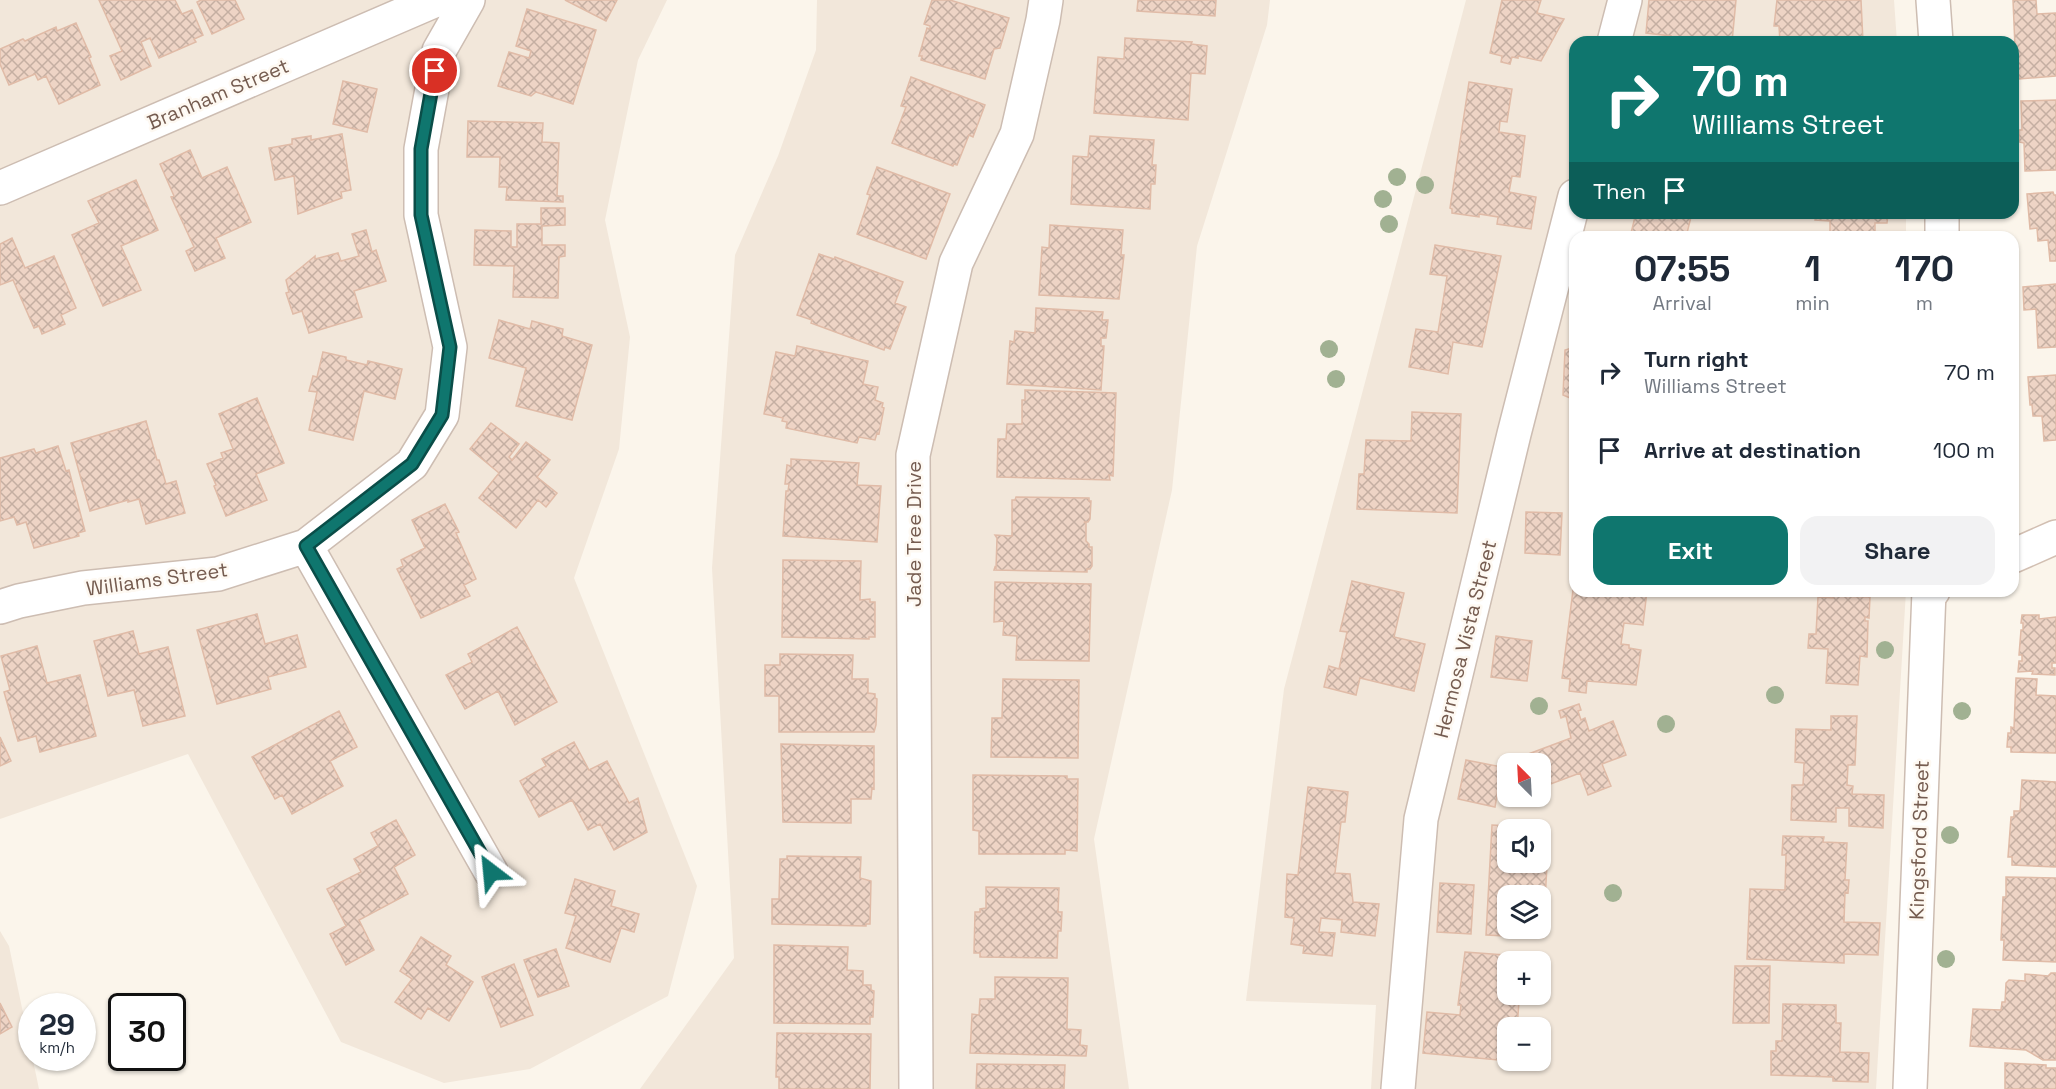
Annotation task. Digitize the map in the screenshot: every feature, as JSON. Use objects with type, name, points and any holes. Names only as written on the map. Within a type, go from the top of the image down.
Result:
[{"type":"street","name":"Branham Street","points":[[0,188],[436,0]]},
{"type":"street","name":"Williams Street","points":[[0,608],[19,601],[83,588],[218,574],[306,546],[412,464],[442,415],[450,347],[421,215],[421,149],[439,51],[468,0]]},
{"type":"street","name":"Jade Tree Drive","points":[[916,1089],[914,455],[956,264],[1017,134],[1046,0]]},
{"type":"street","points":[[1616,36],[1625,0]]},
{"type":"street","points":[[1933,0],[1936,36]]},
{"type":"street","name":"Hermosa Vista Street","points":[[1398,1089],[1421,819],[1514,434],[1569,219]]},
{"type":"street","points":[[2019,553],[2056,537]]},
{"type":"street","points":[[306,546],[491,872]]},
{"type":"street","name":"Kingsford Street","points":[[1910,1089],[1930,597]]},
{"type":"shaded area","points":[[0,0],[667,0],[638,60],[605,220],[630,337],[619,449],[574,578],[697,886],[668,996],[530,1069],[444,1083],[341,1042],[188,754],[0,819]]},
{"type":"shaded area","points":[[817,0],[1270,0],[1267,25],[1197,246],[1172,490],[1094,839],[1129,1089],[640,1089],[734,958],[712,568],[735,255],[778,156],[816,50]]},
{"type":"shaded area","points":[[1466,0],[1894,0],[1897,36],[1569,36],[1569,219],[1906,219],[1906,231],[1569,231],[1569,597],[1906,597],[1876,1089],[1371,1089],[1376,1005],[1246,1001],[1284,689]]},
{"type":"shaded area","points":[[0,931],[9,946],[19,993],[18,1071],[35,1071],[39,1089],[0,1089]]},
{"type":"building","points":[[99,0],[175,0],[182,14],[192,10],[203,35],[194,39],[196,42],[159,58],[150,38],[141,42],[151,66],[121,80],[110,56],[122,51]]},
{"type":"building","points":[[235,0],[244,19],[212,34],[197,2]]},
{"type":"building","points":[[565,0],[617,0],[606,21]]},
{"type":"building","points":[[932,0],[950,0],[1009,18],[1000,48],[994,49],[985,79],[921,60],[922,56],[919,56],[927,28],[930,29],[930,26],[924,24]]},
{"type":"building","points":[[1138,0],[1216,0],[1215,16],[1137,11]]},
{"type":"building","points":[[1502,0],[1541,0],[1537,13],[1564,19],[1541,61],[1518,56],[1518,58],[1512,57],[1510,64],[1501,62],[1502,56],[1490,53]]},
{"type":"building","points":[[1649,0],[1736,0],[1733,36],[1671,36],[1646,33]]},
{"type":"building","points":[[1777,0],[1861,0],[1863,36],[1780,36],[1779,26],[1774,26]]},
{"type":"building","points":[[2013,0],[2036,0],[2037,14],[2056,13],[2056,76],[2019,79],[2019,36],[2015,36]]},
{"type":"building","points":[[527,9],[596,30],[573,104],[536,92],[531,96],[498,86],[509,52],[529,58],[531,51],[516,46]]},
{"type":"building","points":[[76,23],[100,85],[59,104],[46,76],[38,80],[35,74],[9,85],[0,64],[0,49],[56,27],[57,31]]},
{"type":"building","points":[[1125,38],[1192,42],[1191,44],[1207,46],[1205,74],[1191,73],[1188,120],[1094,113],[1098,57],[1124,59]]},
{"type":"building","points":[[911,77],[985,105],[973,137],[969,135],[957,165],[953,166],[892,143],[906,107],[901,106]]},
{"type":"building","points":[[343,81],[377,89],[367,132],[333,124]]},
{"type":"building","points":[[1469,82],[1512,89],[1507,122],[1500,121],[1499,132],[1525,136],[1520,177],[1512,176],[1509,192],[1536,197],[1531,229],[1497,224],[1498,217],[1452,213],[1450,208]]},
{"type":"building","points":[[2056,100],[2056,170],[2025,171],[2024,143],[2019,142],[2019,130],[2022,130],[2021,101]]},
{"type":"building","points":[[468,121],[543,123],[542,142],[559,143],[557,196],[563,196],[563,202],[506,200],[507,187],[499,187],[500,157],[467,157]]},
{"type":"building","points":[[342,134],[351,190],[341,192],[342,198],[298,214],[294,176],[275,180],[269,148],[292,144],[292,139],[311,136],[311,140]]},
{"type":"building","points":[[1090,136],[1154,140],[1152,165],[1156,165],[1155,184],[1151,184],[1150,209],[1071,204],[1073,156],[1088,157]]},
{"type":"building","points":[[190,150],[202,178],[227,167],[251,222],[216,238],[225,258],[195,271],[186,251],[194,247],[171,197],[174,196],[160,164]]},
{"type":"building","points":[[877,167],[950,194],[926,259],[857,234],[870,195],[867,194]]},
{"type":"building","points":[[136,180],[158,230],[121,246],[141,290],[103,306],[72,235],[99,223],[88,201]]},
{"type":"building","points":[[2053,192],[2056,195],[2056,261],[2050,261],[2048,240],[2038,241],[2037,228],[2030,229],[2027,194]]},
{"type":"building","points":[[541,208],[565,208],[565,225],[542,226],[542,245],[565,245],[565,256],[559,257],[558,298],[513,297],[514,266],[474,265],[475,230],[511,231],[511,247],[517,247],[517,224],[541,224]]},
{"type":"building","points":[[1634,219],[1690,219],[1688,231],[1632,231]]},
{"type":"building","points":[[1887,219],[1887,223],[1875,223],[1875,231],[1830,231],[1830,221],[1815,220]]},
{"type":"building","points":[[1050,225],[1123,230],[1121,255],[1124,255],[1119,299],[1039,295],[1042,247],[1049,248]]},
{"type":"building","points":[[366,230],[372,252],[376,250],[386,281],[354,291],[362,317],[309,333],[302,311],[293,314],[286,293],[289,292],[286,280],[315,256],[315,259],[338,253],[341,261],[359,256],[352,234]]},
{"type":"building","points":[[12,238],[25,268],[54,256],[76,308],[61,315],[65,324],[42,334],[39,326],[34,328],[13,280],[0,285],[0,244]]},
{"type":"building","points":[[1435,245],[1501,256],[1482,347],[1453,342],[1448,374],[1409,367],[1416,329],[1438,332],[1447,276],[1430,274]]},
{"type":"building","points":[[819,254],[834,259],[835,257],[903,282],[895,303],[906,307],[890,349],[885,347],[884,350],[811,323],[812,320],[797,315]]},
{"type":"building","points":[[2056,284],[2056,347],[2038,348],[2036,309],[2024,310],[2023,287]]},
{"type":"building","points":[[1036,308],[1103,312],[1102,320],[1108,320],[1106,338],[1101,338],[1101,346],[1104,346],[1101,390],[1007,384],[1010,341],[1014,342],[1015,331],[1035,333]]},
{"type":"building","points":[[499,320],[530,329],[532,321],[563,329],[562,336],[592,345],[572,420],[516,406],[526,368],[489,358]]},
{"type":"building","points":[[797,346],[868,361],[863,384],[878,387],[875,400],[883,403],[884,408],[879,434],[877,433],[875,440],[859,437],[857,443],[786,428],[787,422],[782,421],[783,418],[764,414],[776,352],[795,356]]},
{"type":"building","points":[[1569,349],[1569,398],[1563,395],[1565,350]]},
{"type":"building","points":[[323,352],[367,365],[368,361],[402,369],[395,399],[364,391],[353,440],[309,430],[317,392],[309,391],[313,376],[317,377]]},
{"type":"building","points":[[2056,375],[2056,440],[2044,441],[2042,416],[2033,416],[2032,405],[2030,405],[2028,377]]},
{"type":"building","points":[[1025,390],[1116,393],[1113,476],[1109,475],[1110,480],[997,477],[998,439],[1006,439],[1007,424],[1022,424],[1022,400],[1025,400]]},
{"type":"building","points":[[257,398],[284,463],[256,474],[267,500],[226,516],[207,464],[223,458],[221,453],[233,449],[219,414]]},
{"type":"building","points":[[1412,412],[1461,414],[1457,513],[1357,509],[1359,474],[1364,474],[1366,440],[1411,441]]},
{"type":"building","points":[[146,421],[166,484],[176,481],[185,513],[146,524],[139,499],[90,511],[71,443]]},
{"type":"building","points":[[491,423],[519,444],[509,457],[512,460],[526,442],[550,460],[537,477],[557,493],[546,507],[538,500],[516,528],[479,498],[499,473],[470,449]]},
{"type":"building","points":[[58,446],[66,471],[69,470],[85,531],[78,533],[79,536],[34,548],[26,522],[17,525],[14,517],[0,521],[0,458],[34,449],[36,453]]},
{"type":"building","points":[[791,459],[859,463],[857,485],[881,486],[877,542],[783,536],[786,491],[788,491],[789,484],[785,484],[787,465],[791,466]]},
{"type":"building","points":[[1016,497],[1089,498],[1091,501],[1090,519],[1084,522],[1086,523],[1086,541],[1089,547],[1092,547],[1092,566],[1087,569],[1087,572],[994,570],[996,568],[997,538],[995,535],[1012,536],[1012,500]]},
{"type":"building","points":[[445,504],[459,532],[456,533],[476,579],[464,585],[470,596],[421,618],[397,569],[403,566],[401,560],[425,548],[412,520]]},
{"type":"building","points":[[1526,512],[1562,513],[1560,555],[1525,553]]},
{"type":"building","points":[[783,560],[861,561],[860,600],[870,599],[870,602],[875,602],[875,637],[869,637],[869,639],[782,637]]},
{"type":"building","points":[[1352,581],[1404,593],[1394,637],[1425,644],[1414,691],[1360,678],[1356,695],[1324,687],[1329,666],[1339,669],[1347,632],[1340,631]]},
{"type":"building","points":[[995,582],[1091,584],[1089,661],[1016,660],[1017,636],[1003,635],[1004,621],[994,622]]},
{"type":"building","points":[[1572,597],[1646,597],[1643,625],[1624,623],[1621,644],[1641,650],[1636,685],[1587,681],[1586,693],[1569,691],[1570,679],[1562,678]]},
{"type":"building","points":[[1818,597],[1870,597],[1869,618],[1865,617],[1865,621],[1868,621],[1867,657],[1860,656],[1858,685],[1826,683],[1828,649],[1808,648],[1809,634],[1816,634]]},
{"type":"building","points":[[257,614],[265,644],[297,635],[306,667],[268,677],[271,689],[217,704],[197,630]]},
{"type":"building","points":[[2022,615],[2039,615],[2039,619],[2056,617],[2056,663],[2052,663],[2055,675],[2032,674],[2033,671],[2018,672],[2019,661],[2022,661],[2022,655],[2019,655],[2021,630],[2023,630]]},
{"type":"building","points":[[517,627],[557,702],[515,725],[498,691],[465,709],[446,675],[472,662],[468,654]]},
{"type":"building","points":[[133,631],[139,654],[168,647],[185,716],[143,726],[134,690],[108,696],[94,641]]},
{"type":"building","points":[[1496,636],[1532,641],[1527,681],[1491,677]]},
{"type":"building","points":[[37,646],[47,683],[80,675],[96,736],[40,752],[36,736],[18,741],[4,692],[10,690],[1,656]]},
{"type":"building","points":[[780,654],[853,655],[852,679],[868,679],[868,693],[875,694],[877,699],[874,732],[779,732],[779,696],[765,696],[765,665],[780,665]]},
{"type":"building","points":[[2016,678],[2037,679],[2036,695],[2056,696],[2056,753],[2011,752],[2011,747],[2007,747],[2008,733],[2011,733],[2011,727],[2014,728]]},
{"type":"building","points":[[1003,679],[1079,680],[1078,758],[991,757],[992,718],[1002,718]]},
{"type":"building","points":[[1579,704],[1581,710],[1578,711],[1581,720],[1585,718],[1589,731],[1613,721],[1626,755],[1602,764],[1611,786],[1588,795],[1580,773],[1551,784],[1551,753],[1531,753],[1571,738],[1566,716],[1561,718],[1559,711]]},
{"type":"building","points":[[339,711],[357,747],[330,761],[343,786],[292,814],[282,795],[275,799],[252,757]]},
{"type":"building","points":[[1831,716],[1857,716],[1855,765],[1848,765],[1847,785],[1853,786],[1852,794],[1884,795],[1883,828],[1849,826],[1849,808],[1836,808],[1836,822],[1791,820],[1792,785],[1803,785],[1804,763],[1795,762],[1796,729],[1831,730]]},
{"type":"building","points":[[0,737],[11,761],[0,766]]},
{"type":"building","points":[[574,742],[589,770],[607,761],[629,803],[638,798],[647,832],[614,850],[600,824],[588,830],[572,800],[539,817],[520,781],[546,766],[542,759]]},
{"type":"building","points":[[781,744],[874,746],[874,789],[872,788],[871,799],[851,799],[851,823],[783,822]]},
{"type":"building","points":[[1466,760],[1497,766],[1495,807],[1458,799]]},
{"type":"building","points":[[973,775],[1067,776],[1067,779],[1078,779],[1077,851],[1065,850],[1065,854],[979,854],[979,831],[973,830]]},
{"type":"building","points":[[2022,780],[2056,782],[2056,867],[2012,865],[2012,857],[2008,857],[2011,817],[2014,817],[2014,811],[2020,811]]},
{"type":"building","points":[[1308,787],[1348,792],[1345,822],[1341,822],[1335,873],[1350,874],[1353,902],[1379,904],[1375,936],[1341,932],[1342,920],[1321,918],[1319,932],[1335,933],[1332,956],[1303,953],[1304,946],[1291,944],[1294,918],[1285,917],[1287,874],[1298,875]]},
{"type":"building","points":[[396,820],[415,855],[394,867],[408,894],[359,920],[374,950],[346,965],[330,934],[346,926],[327,889],[361,872],[354,859],[378,846],[371,833]]},
{"type":"building","points":[[1492,825],[1497,825],[1497,873],[1547,873],[1546,885],[1497,885],[1497,936],[1486,935]]},
{"type":"building","points":[[1783,836],[1824,837],[1823,842],[1847,843],[1845,880],[1849,880],[1848,893],[1845,892],[1844,922],[1880,923],[1878,955],[1844,954],[1844,963],[1747,959],[1750,889],[1785,890],[1786,855],[1782,855]]},
{"type":"building","points":[[787,856],[861,857],[860,878],[871,881],[870,924],[866,926],[772,924],[772,899],[779,899],[780,859],[787,859]]},
{"type":"building","points":[[2006,877],[2056,878],[2056,962],[2003,960],[2004,940],[2001,940]]},
{"type":"building","points":[[575,879],[615,891],[611,906],[639,914],[634,932],[621,928],[610,962],[566,948],[576,916],[565,913]]},
{"type":"building","points":[[1440,883],[1474,885],[1471,934],[1437,932]]},
{"type":"building","points":[[986,887],[1059,888],[1058,912],[1062,912],[1061,931],[1058,931],[1057,958],[980,957],[980,953],[974,953],[975,912],[986,908]]},
{"type":"building","points":[[421,937],[451,956],[446,965],[473,982],[449,1021],[428,1008],[421,1019],[395,1002],[412,979],[400,971]]},
{"type":"building","points":[[774,945],[848,947],[847,970],[863,971],[863,985],[871,985],[871,990],[874,991],[873,1017],[870,1017],[870,1024],[774,1023]]},
{"type":"building","points":[[556,949],[569,986],[538,997],[524,960]]},
{"type":"building","points":[[1465,952],[1497,954],[1497,1005],[1519,1005],[1518,1017],[1497,1017],[1497,1060],[1423,1053],[1427,1012],[1460,1015],[1461,1005],[1458,1005]]},
{"type":"building","points":[[514,964],[533,1015],[501,1027],[482,977]]},
{"type":"building","points":[[1735,966],[1770,966],[1769,1023],[1733,1023]]},
{"type":"building","points":[[2056,973],[2056,1060],[2043,1060],[2026,1050],[1970,1046],[1973,1009],[2001,1010],[2002,1002],[2005,1002],[2006,983],[2009,980],[2025,981],[2025,974],[2048,976]]},
{"type":"building","points":[[995,977],[1068,978],[1067,1029],[1081,1030],[1080,1045],[1087,1046],[1086,1056],[970,1053],[972,1014],[979,1015],[980,999],[995,999]]},
{"type":"building","points":[[0,1003],[12,1027],[0,1034]]},
{"type":"building","points":[[1783,1004],[1836,1005],[1836,1023],[1841,1023],[1840,1052],[1869,1053],[1868,1082],[1833,1081],[1833,1077],[1771,1075],[1771,1051],[1776,1051],[1776,1041],[1782,1041]]},
{"type":"building","points":[[777,1033],[871,1034],[870,1089],[779,1089],[779,1077],[776,1077]]},
{"type":"building","points":[[2005,1063],[2046,1065],[2046,1068],[2056,1068],[2056,1089],[2005,1089]]},
{"type":"building","points":[[977,1064],[1065,1065],[1064,1089],[976,1089]]},
{"type":"route","points":[[435,71],[421,149],[421,215],[450,347],[442,415],[412,464],[306,546],[491,872]]}]
